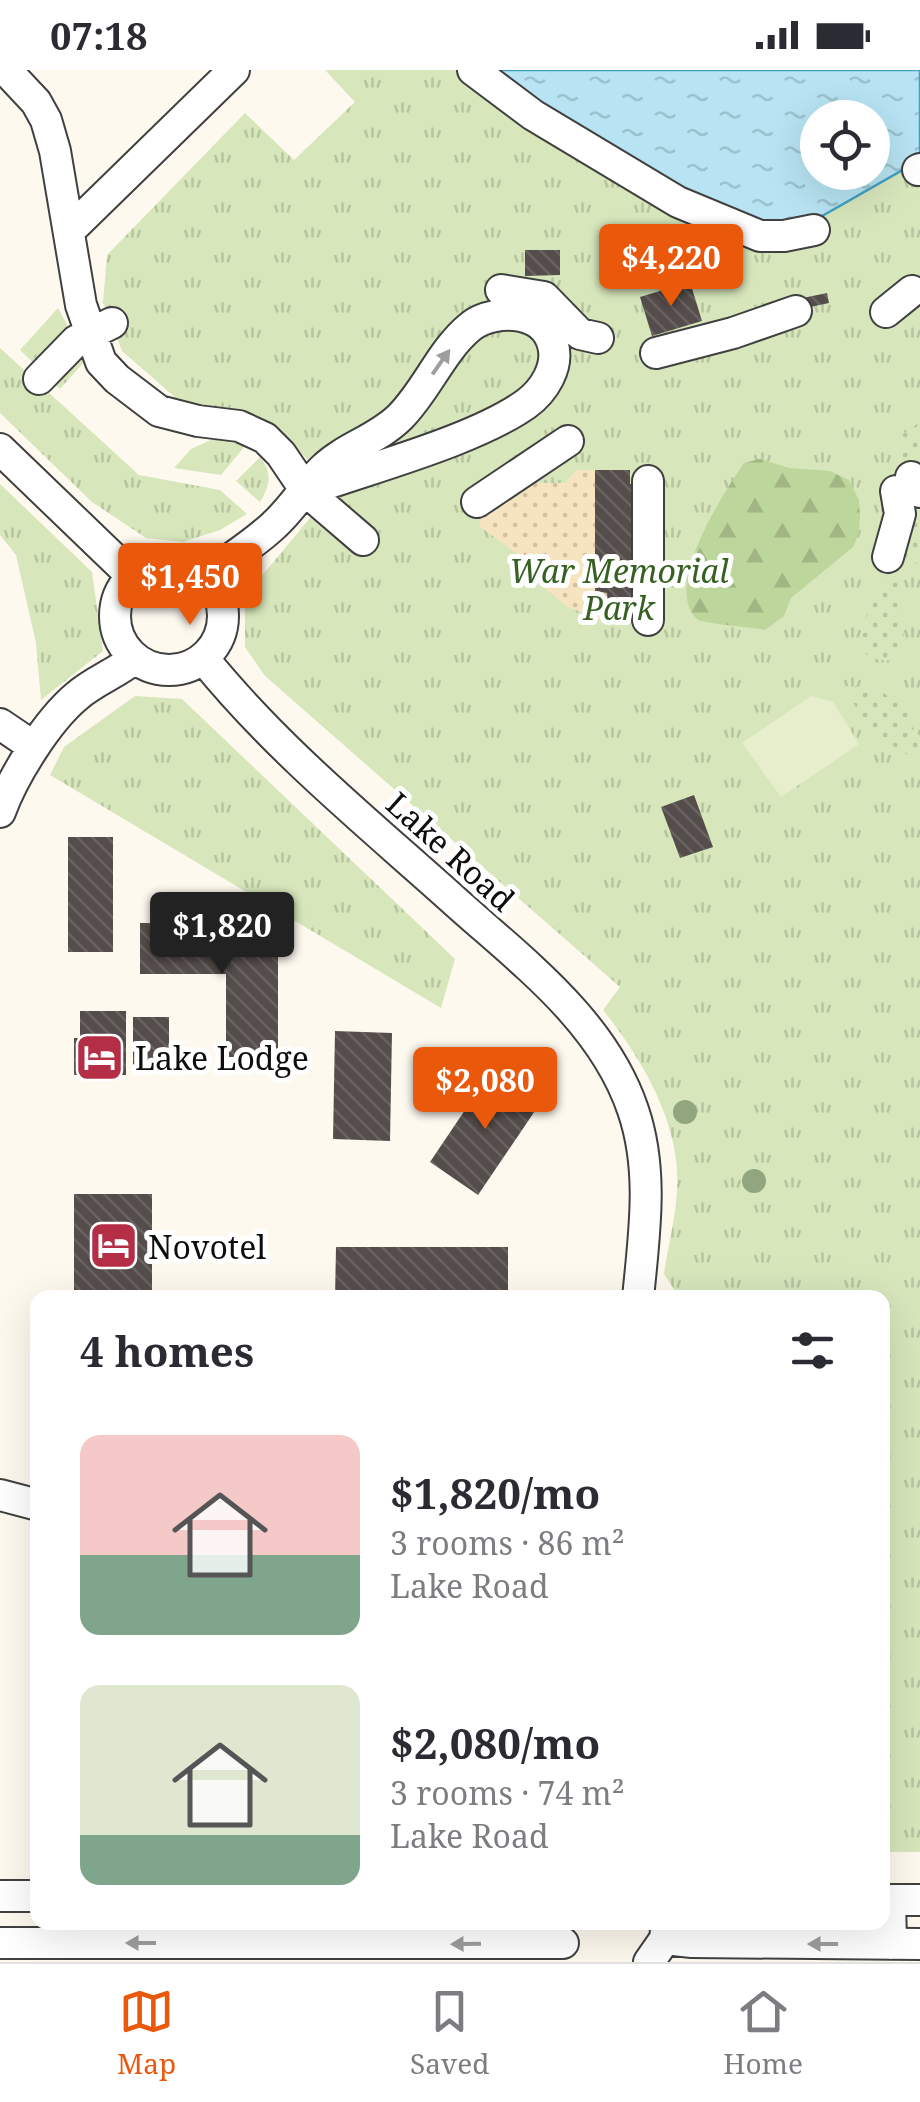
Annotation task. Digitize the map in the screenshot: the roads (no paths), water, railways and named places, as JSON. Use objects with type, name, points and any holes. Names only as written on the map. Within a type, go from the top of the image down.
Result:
[{"type":"street","points":[[6,70],[36,102],[46,120],[56,151],[81,305],[101,328],[108,371],[150,406],[169,415],[239,426],[264,438],[281,454],[306,490],[363,540]]},
{"type":"street","points":[[69,230],[234,70]]},
{"type":"street","points":[[473,70],[533,115],[678,202],[760,236],[814,230]]},
{"type":"street","points":[[501,290],[544,297],[580,334],[598,338]]},
{"type":"street","points":[[886,312],[912,291]]},
{"type":"street","points":[[656,354],[733,333],[796,310]]},
{"type":"street","points":[[207,576],[273,526],[326,465],[385,421],[402,415],[456,340],[474,323],[495,315],[515,315],[532,319],[545,329],[555,361],[541,390],[526,404],[415,458],[306,490]]},
{"type":"street","points":[[39,379],[76,341],[101,328]]},
{"type":"street","points":[[385,421],[415,458]]},
{"type":"street","points":[[476,502],[568,441]]},
{"type":"street","points":[[0,449],[132,576]]},
{"type":"street","points":[[648,481],[648,620]]},
{"type":"street","points":[[888,557],[909,486]]},
{"type":"street","points":[[161,562],[194,567],[207,576],[224,609],[223,627],[204,658],[188,667],[170,670],[135,658],[118,634],[115,618],[116,603],[132,576],[161,562]]},
{"type":"street","points":[[0,812],[34,747],[77,696],[135,658]]},
{"type":"street","name":"Lake Road","points":[[204,658],[256,720],[301,764],[521,959],[582,1020],[612,1063],[633,1109],[646,1158],[639,1290]]},
{"type":"street","points":[[0,724],[34,747]]},
{"type":"street","points":[[0,1495],[30,1503]]},
{"type":"street","points":[[0,1896],[30,1896]]},
{"type":"street","points":[[660,1941],[725,1933],[905,1944],[898,1900]]},
{"type":"street","points":[[0,1944],[305,1933],[424,1953],[567,1943]]},
{"type":"water","points":[[484,70],[920,70],[920,160],[890,177],[890,100],[800,100],[800,190],[868,190],[808,224],[747,227]]},
{"type":"place","name":"Lake Lodge","points":[[100,1057]]},
{"type":"place","name":"Novotel","points":[[113,1246]]},
{"type":"park label","name":"War Memorial Park","points":[[619,588]]}]
